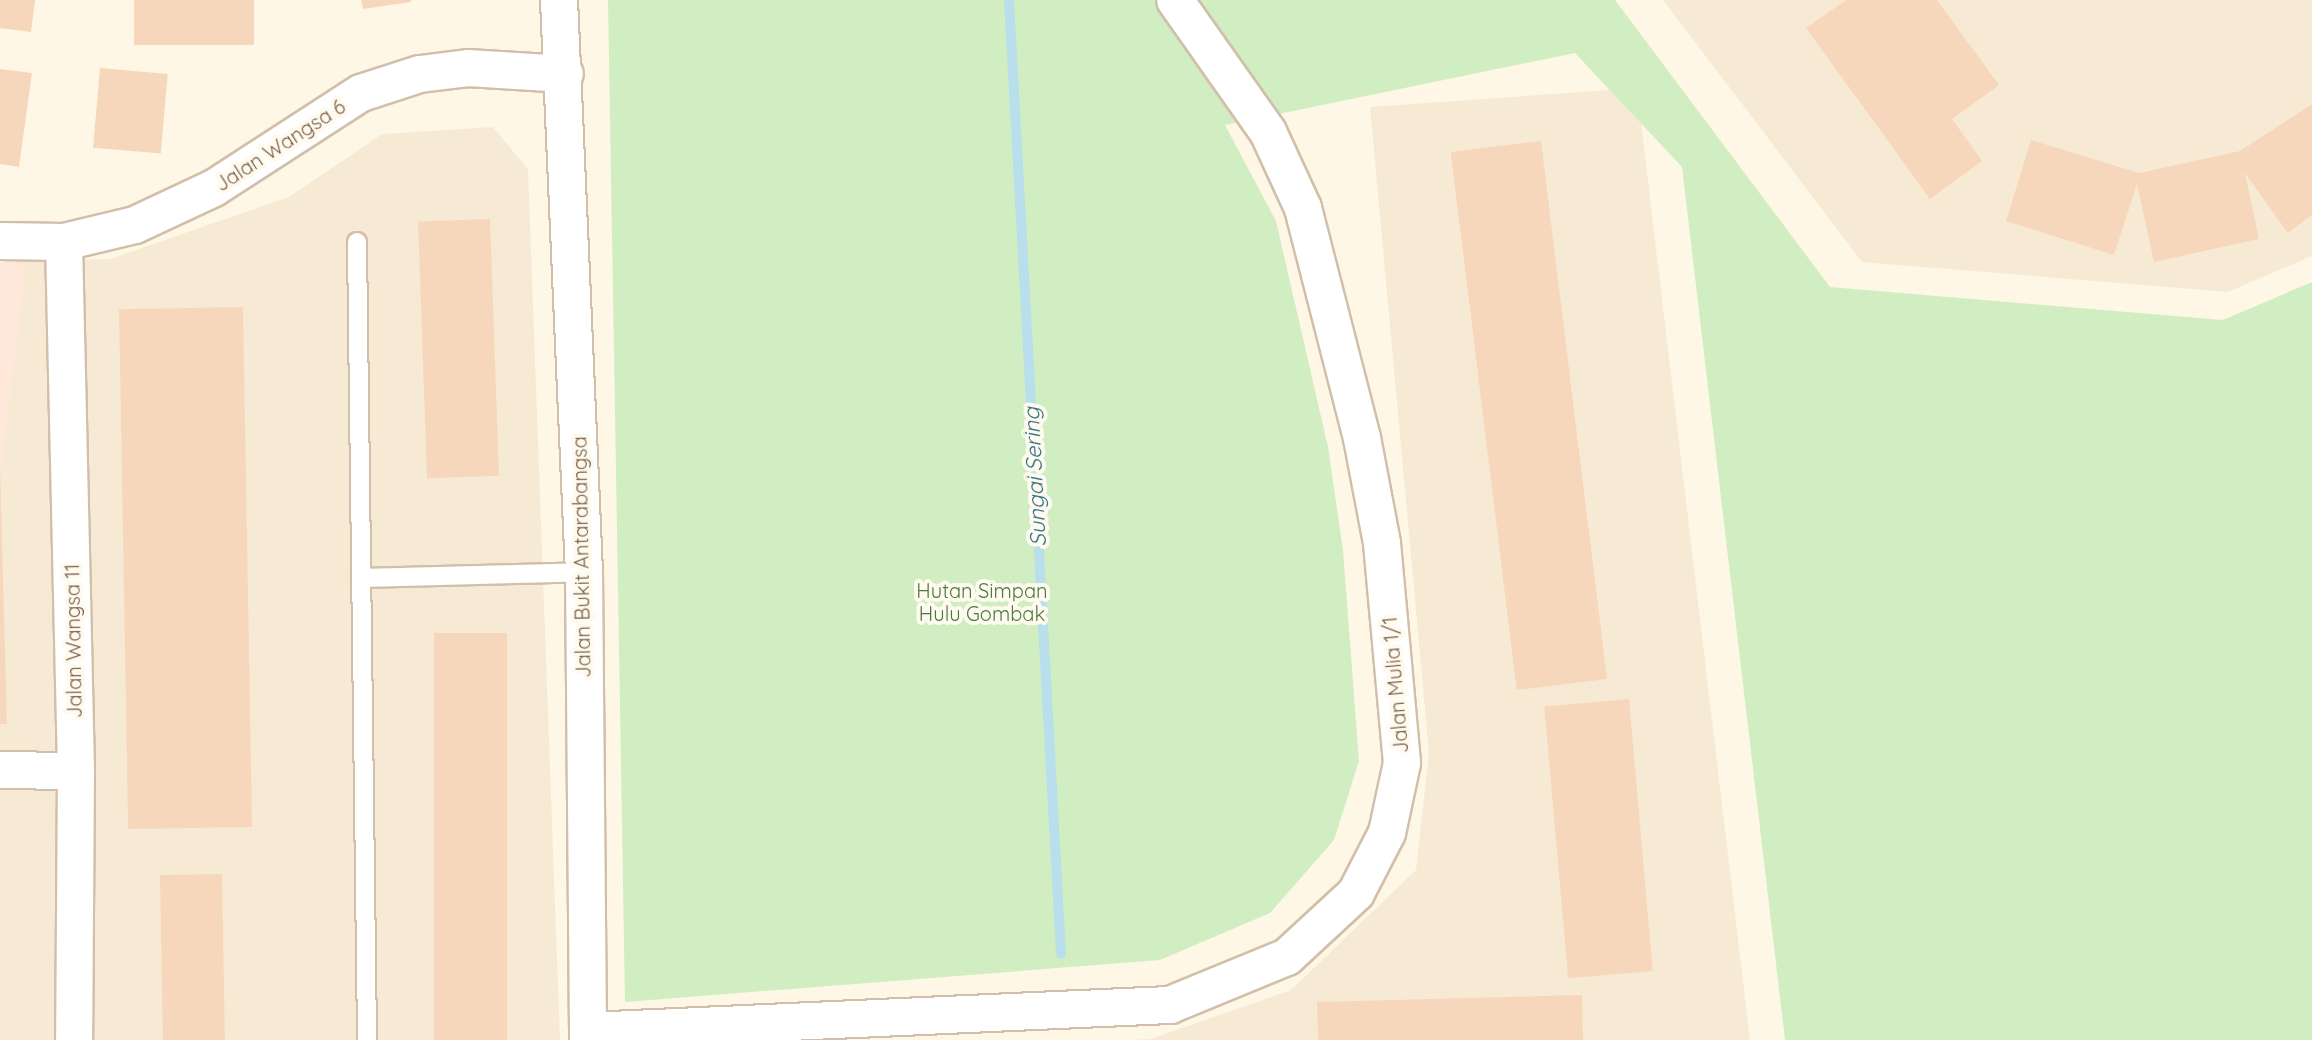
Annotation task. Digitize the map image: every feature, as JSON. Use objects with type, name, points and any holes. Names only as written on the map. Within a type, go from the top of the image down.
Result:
[{"type":"street","name":"Jalan Bukit Antarabangsa","points":[[559,0],[565,74],[584,572],[588,1036]]},
{"type":"street","name":"Jalan Mulia 1/1","points":[[588,1036],[1170,1005],[1287,957],[1356,893],[1387,833],[1402,763],[1382,543],[1362,438],[1303,208],[1268,132],[1175,0]]},
{"type":"street","name":"Jalan Wangsa 6","points":[[0,241],[64,242],[135,225],[214,188],[361,93],[420,74],[468,68],[565,74]]},
{"type":"street","name":"Jalan Wangsa 11","points":[[64,242],[76,771],[74,1040]]},
{"type":"street","points":[[0,770],[76,771]]},
{"type":"lane","points":[[357,242],[367,1040]]},
{"type":"lane","points":[[361,578],[584,572]]},
{"type":"shaded area","points":[[1663,0],[2312,0],[2312,256],[2228,292],[1862,262]]},
{"type":"shaded area","points":[[1637,88],[1750,1040],[1131,1040],[1151,1039],[1291,990],[1416,870],[1429,753],[1370,107]]},
{"type":"shaded area","points":[[493,127],[528,169],[560,1040],[0,1040],[0,262],[110,259],[289,197],[382,134]]},
{"type":"shaded area","points":[[0,262],[26,265],[0,475]]},
{"type":"green space","name":"Hutan Simpan Hulu Gombak","points":[[608,0],[1615,0],[1830,287],[2223,320],[2312,282],[2312,1040],[1785,1040],[1682,167],[1575,53],[1225,125],[1276,221],[1328,447],[1343,550],[1359,761],[1334,840],[1270,913],[1160,960],[625,1002]]},
{"type":"building","points":[[0,0],[35,0],[31,32],[0,28]]},
{"type":"building","points":[[134,0],[254,0],[254,45],[134,45]]},
{"type":"building","points":[[361,0],[411,0],[411,2],[363,9]]},
{"type":"building","points":[[1846,0],[1937,0],[1999,85],[1952,119],[1982,161],[1930,199],[1806,28]]},
{"type":"building","points":[[100,68],[168,74],[161,154],[93,148]]},
{"type":"building","points":[[0,69],[32,73],[19,167],[0,164]]},
{"type":"building","points":[[2312,104],[2312,215],[2288,233],[2245,173],[2259,239],[2154,262],[2137,184],[2114,255],[2006,221],[2031,140],[2139,173],[2240,151]]},
{"type":"building","points":[[1541,141],[1607,679],[1517,690],[1451,152]]},
{"type":"building","points":[[490,219],[499,476],[427,478],[418,222]]},
{"type":"building","points":[[243,307],[252,827],[128,829],[119,309]]},
{"type":"building","points":[[0,465],[7,724],[0,724]]},
{"type":"building","points":[[434,633],[507,633],[507,1040],[434,1040]]},
{"type":"building","points":[[1629,699],[1653,971],[1568,978],[1544,706]]},
{"type":"building","points":[[222,874],[225,1040],[163,1040],[160,875]]},
{"type":"building","points":[[1582,995],[1583,1040],[1318,1040],[1317,1002]]},
{"type":"waterway","name":"Sungai Sering","points":[[1009,0],[1061,954]]}]
